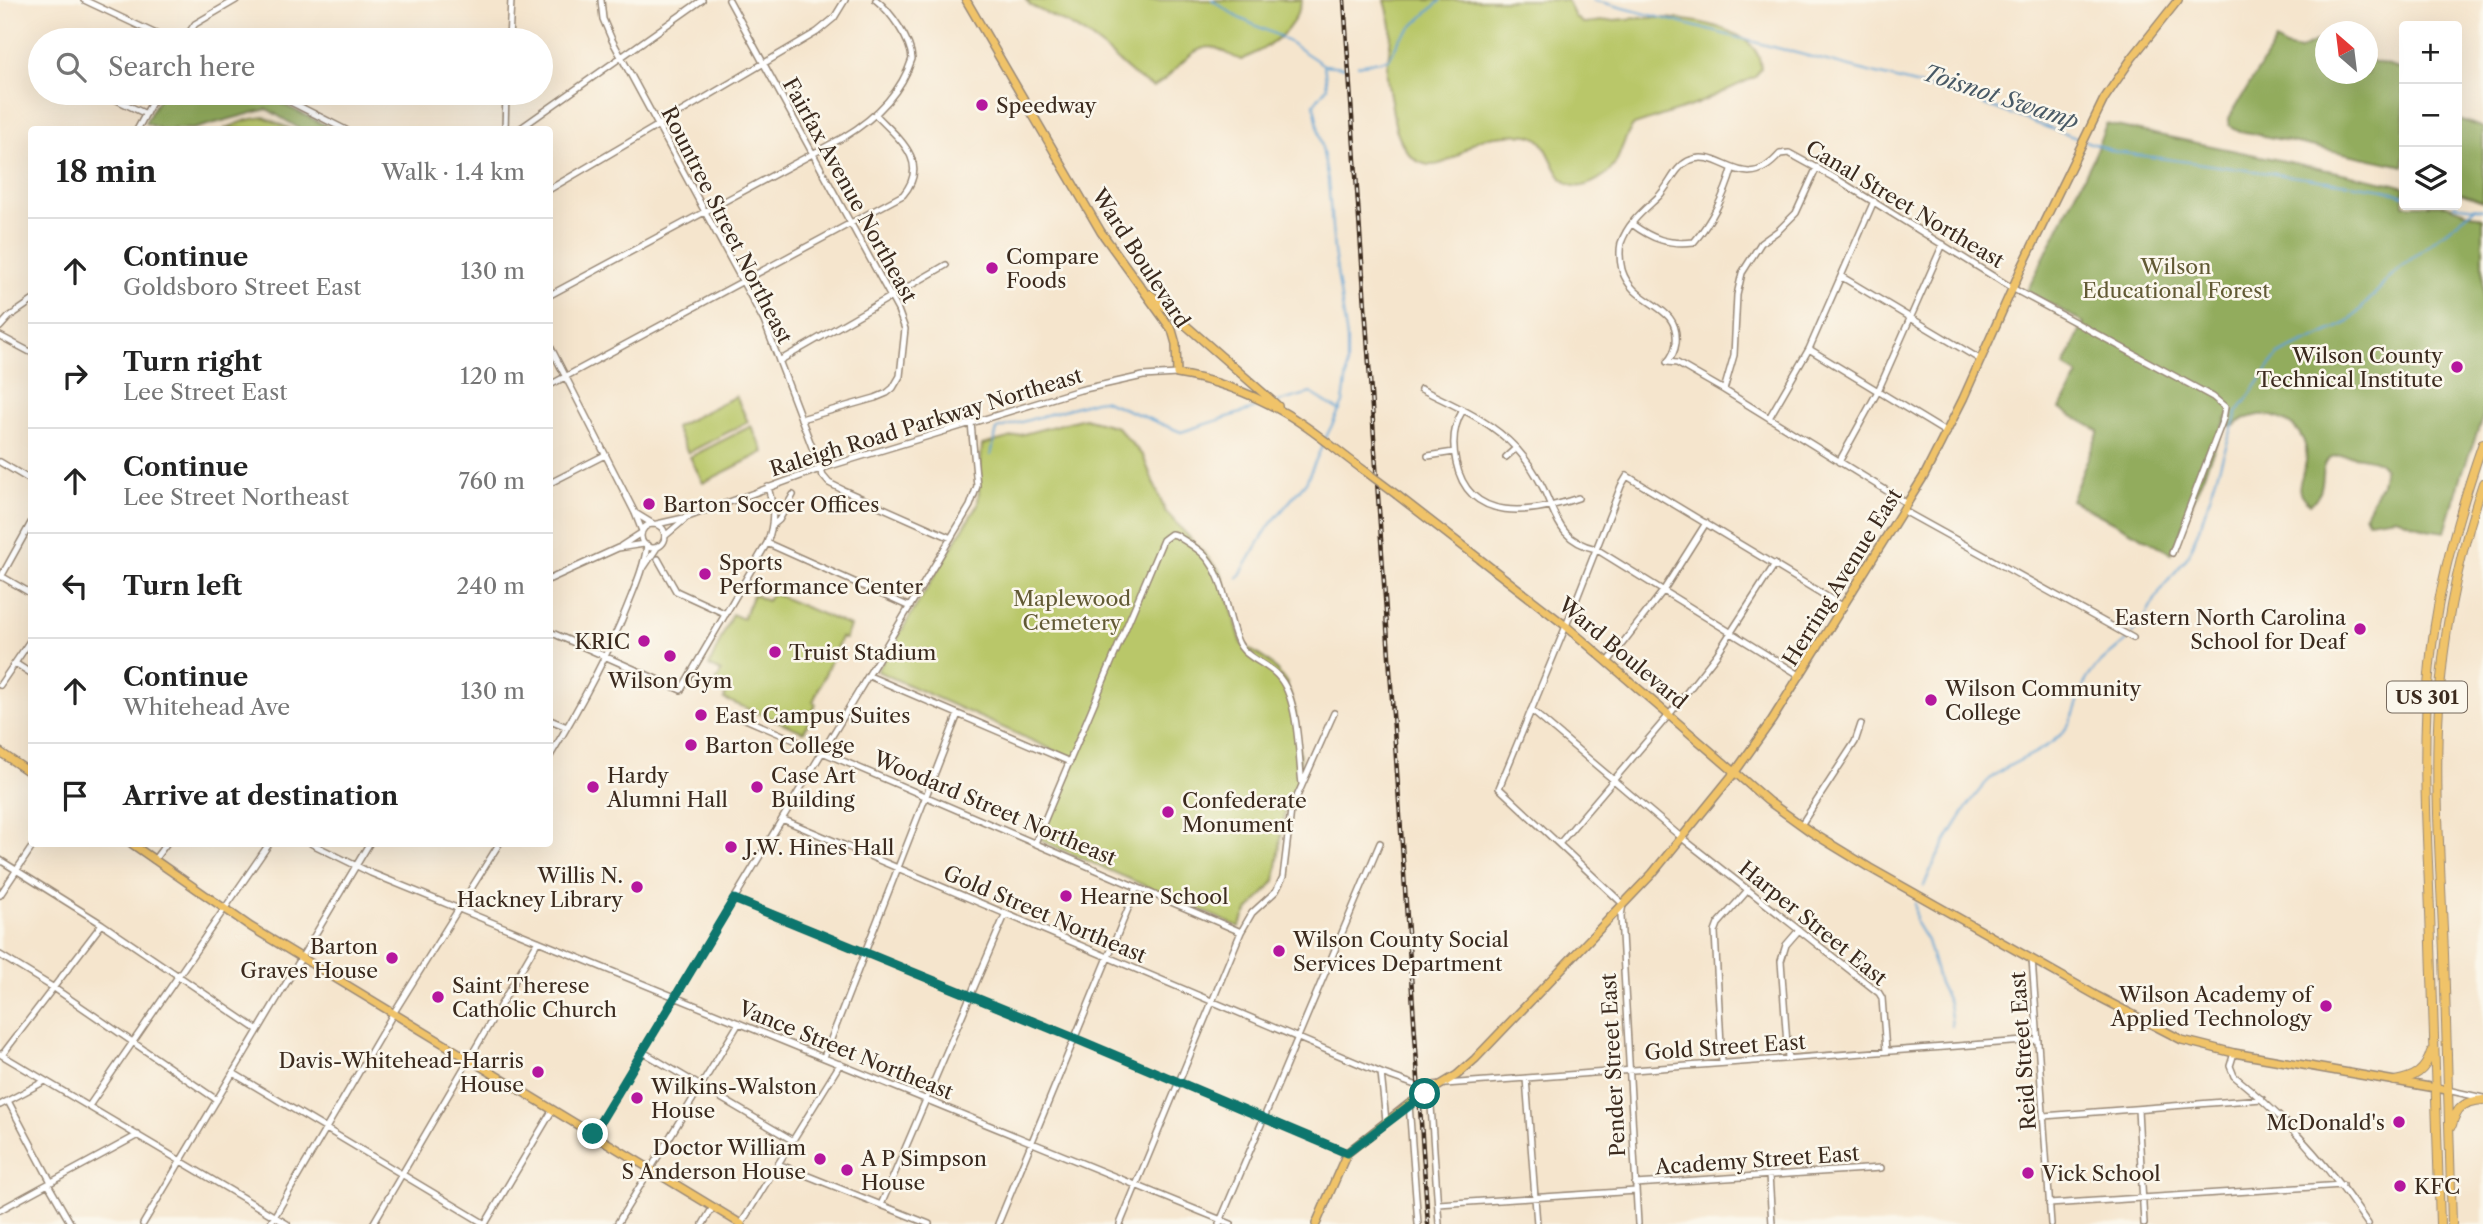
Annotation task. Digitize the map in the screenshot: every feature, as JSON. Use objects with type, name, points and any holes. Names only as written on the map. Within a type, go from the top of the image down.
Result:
[{"type":"highway","name":"US 301","points":[[2440,1224],[2425,740],[2430,663],[2443,582],[2458,518],[2483,443]]},
{"type":"highway","name":"US 301","points":[[2452,1224],[2438,780],[2439,706],[2444,652],[2456,584],[2470,522],[2483,483]]},
{"type":"highway","points":[[2395,1080],[2412,1077],[2421,1072],[2427,1065],[2433,1046]]},
{"type":"highway","points":[[2449,1139],[2459,1108],[2466,1103],[2483,1099]]},
{"type":"main road","name":"Ward Boulevard","points":[[967,0],[1082,201],[1172,330],[1176,344],[1177,374],[1225,385],[1287,414],[1566,626],[1768,801],[1870,868],[2151,1026],[2182,1040],[2234,1053],[2447,1090]]},
{"type":"main road","name":"Herring Avenue East","points":[[1347,1153],[1409,1104],[1457,1075],[1475,1059],[1682,838],[1760,739],[1906,507],[1947,433],[2012,288],[2092,121],[2132,58],[2178,0]]},
{"type":"main road","points":[[1135,279],[1173,316],[1287,414]]},
{"type":"main road","points":[[0,752],[28,771]]},
{"type":"main road","points":[[136,847],[225,909],[302,958],[741,1224]]},
{"type":"main road","points":[[1316,1224],[1347,1153]]},
{"type":"street","points":[[87,0],[144,28]]},
{"type":"street","points":[[192,28],[236,0]]},
{"type":"street","points":[[510,28],[511,0]]},
{"type":"street","name":"Rountree Street Northeast","points":[[601,0],[603,19],[622,57],[764,321],[820,469]]},
{"type":"street","points":[[524,126],[702,0]]},
{"type":"street","name":"Fairfax Avenue Northeast","points":[[729,0],[905,329],[898,382],[887,393],[801,419]]},
{"type":"street","points":[[553,187],[825,26],[834,18],[845,0]]},
{"type":"street","points":[[553,293],[812,154],[864,125],[876,115],[895,91],[912,59],[908,45],[892,15],[876,0]]},
{"type":"street","points":[[128,105],[146,114]]},
{"type":"street","points":[[139,126],[151,105]]},
{"type":"street","points":[[297,105],[338,126]]},
{"type":"street","points":[[505,126],[506,105]]},
{"type":"street","points":[[553,383],[903,195],[913,176],[914,163],[910,154],[876,115]]},
{"type":"street","name":"Canal Street Northeast","points":[[1732,170],[1762,170],[1772,164],[1780,154],[1789,153],[1874,201],[2012,288],[2213,397],[2225,407],[2223,419],[2172,553]]},
{"type":"street","points":[[1632,224],[1649,237],[1666,243],[1694,242],[1703,231],[1729,182],[1732,170],[1725,164],[1704,159],[1685,162],[1663,192],[1636,216],[1622,241],[1620,262],[1630,287],[1640,297],[1668,315],[1677,330],[1674,353],[1667,362],[1677,363],[1724,390],[1839,461],[1906,507],[2133,638]]},
{"type":"street","points":[[1724,390],[1734,355],[1737,295],[1742,273],[1761,243],[1796,213],[1817,167]]},
{"type":"street","points":[[1769,418],[1809,349],[1874,201]]},
{"type":"street","points":[[1839,461],[1878,391],[1943,244]]},
{"type":"street","points":[[779,361],[946,265]]},
{"type":"street","points":[[1842,277],[1981,360]]},
{"type":"street","points":[[0,327],[28,304]]},
{"type":"street","points":[[0,336],[28,351]]},
{"type":"street","points":[[1809,349],[1947,433]]},
{"type":"street","points":[[553,352],[635,513],[645,545],[640,573],[606,657],[553,751]]},
{"type":"street","name":"Raleigh Road Parkway Northeast","points":[[655,524],[688,517],[820,469],[1102,384],[1143,376],[1177,374]]},
{"type":"street","points":[[1421,388],[1485,421],[1516,448],[1535,473],[1560,529],[1801,676]]},
{"type":"street","points":[[1463,410],[1455,431],[1454,452],[1460,478],[1468,491],[1479,500],[1514,512],[1551,507],[1578,498]]},
{"type":"street","points":[[593,1134],[869,676],[977,491],[971,423]]},
{"type":"street","points":[[1506,457],[1516,448]]},
{"type":"street","points":[[1428,456],[1454,452]]},
{"type":"street","points":[[553,481],[605,455]]},
{"type":"street","points":[[0,462],[28,479]]},
{"type":"street","points":[[820,469],[829,483],[951,538]]},
{"type":"street","points":[[1623,904],[1499,788],[1627,476],[1844,607]]},
{"type":"street","points":[[553,633],[681,690],[767,543],[774,525],[774,511],[768,487]]},
{"type":"street","points":[[774,525],[793,495]]},
{"type":"street","points":[[635,513],[663,529],[665,536],[640,573]]},
{"type":"street","name":"Raleigh Road Parkway Northeast","points":[[665,536],[688,517]]},
{"type":"street","points":[[1608,662],[1663,591],[1706,523]]},
{"type":"street","points":[[553,578],[618,548],[642,532],[646,526],[655,524]]},
{"type":"street","points":[[28,528],[1,576],[28,592]]},
{"type":"street","points":[[1035,843],[1163,540],[1171,534],[1206,558],[1215,574],[1238,642],[1250,655],[1272,669],[1286,687],[1293,712],[1302,784]]},
{"type":"street","points":[[767,543],[909,607]]},
{"type":"street","points":[[618,548],[659,546]]},
{"type":"street","points":[[658,559],[676,591],[726,614]]},
{"type":"street","points":[[1559,844],[1670,715],[1732,633],[1774,564]]},
{"type":"street","points":[[0,685],[28,644]]},
{"type":"street","points":[[15,663],[28,671]]},
{"type":"street","points":[[869,676],[1069,762]]},
{"type":"street","name":"Harper Street East","points":[[1531,710],[1682,838],[1879,993],[1882,998],[1886,1051]]},
{"type":"street","points":[[1120,1224],[1241,932],[1252,913],[1276,891],[1283,877],[1289,820],[1334,713]]},
{"type":"street","points":[[824,1058],[958,714]]},
{"type":"street","name":"Woodard Street Northeast","points":[[736,715],[1241,932]]},
{"type":"street","points":[[553,721],[567,727]]},
{"type":"street","points":[[1801,825],[1855,742],[1861,724]]},
{"type":"street","name":"Gold Street Northeast","points":[[782,819],[1297,1037]]},
{"type":"street","points":[[1220,1222],[1380,843]]},
{"type":"street","points":[[0,895],[32,847]]},
{"type":"street","points":[[154,859],[164,847]]},
{"type":"street","points":[[89,1106],[267,847]]},
{"type":"street","name":"Vance Street Northeast","points":[[318,847],[356,866],[1136,1185],[1220,1222],[1231,1224]]},
{"type":"street","points":[[144,1224],[367,847]]},
{"type":"street","points":[[270,1224],[393,1014],[497,847]]},
{"type":"street","points":[[0,860],[102,924],[258,1030]]},
{"type":"street","points":[[998,1224],[1137,887]]},
{"type":"street","points":[[1722,1063],[1714,932],[1748,890]]},
{"type":"street","points":[[734,899],[1347,1153]]},
{"type":"street","name":"Pender Street East","points":[[1623,904],[1621,928],[1638,1224]]},
{"type":"street","points":[[881,1205],[1004,915]]},
{"type":"street","points":[[102,924],[1,1054],[288,1224]]},
{"type":"street","points":[[1788,1058],[1781,961],[1786,945],[1799,930]]},
{"type":"street","points":[[373,1224],[538,941]]},
{"type":"street","points":[[0,955],[54,988],[217,1100]]},
{"type":"street","name":"Reid Street East","points":[[2032,959],[2051,1224]]},
{"type":"street","points":[[617,1224],[739,1023]]},
{"type":"street","name":"Gold Street East","points":[[1297,1037],[1418,1086],[2038,1040]]},
{"type":"street","points":[[643,1052],[792,1140]]},
{"type":"street","points":[[2234,1053],[2231,1071],[2308,1144],[2342,1185],[2368,1224]]},
{"type":"street","points":[[741,1224],[840,1064]]},
{"type":"street","points":[[233,1073],[485,1224],[552,1111]]},
{"type":"street","points":[[1381,1073],[1387,1121]]},
{"type":"street","points":[[1526,1078],[1537,1224]]},
{"type":"street","points":[[0,1105],[45,1081]]},
{"type":"street","points":[[2447,1090],[2483,1099]]},
{"type":"street","points":[[1427,1092],[1439,1224]]},
{"type":"street","points":[[2044,1115],[2262,1099]]},
{"type":"street","points":[[8,1101],[71,1224]]},
{"type":"street","points":[[1409,1104],[1418,1224]]},
{"type":"street","points":[[2138,1109],[2144,1224]]},
{"type":"street","points":[[0,1210],[138,1136]]},
{"type":"street","points":[[778,1164],[929,1224]]},
{"type":"street","name":"Academy Street East","points":[[1438,1205],[1769,1175],[1881,1168]]},
{"type":"street","points":[[1769,1175],[1772,1224]]},
{"type":"street","points":[[2049,1205],[2342,1185]]},
{"type":"street","points":[[703,1224],[713,1207]]},
{"type":"green space","points":[[1026,0],[1302,0],[1287,30],[1262,50],[1241,60],[1216,48],[1198,50],[1153,87],[1130,72],[1089,37],[1031,6]]},
{"type":"green space","points":[[1385,0],[1567,0],[1575,17],[1583,23],[1644,18],[1692,21],[1737,35],[1757,54],[1761,68],[1755,77],[1697,104],[1634,125],[1611,170],[1587,185],[1574,186],[1565,181],[1540,141],[1527,135],[1486,138],[1444,162],[1428,165],[1409,153],[1396,129],[1387,77],[1391,23]]},
{"type":"green space","points":[[2276,41],[2285,47],[2300,50],[2315,42],[2315,84],[2378,84],[2378,63],[2399,69],[2399,165],[2240,131],[2229,125],[2229,118]]},
{"type":"green space","points":[[155,105],[284,105],[327,126],[295,126],[267,109],[204,126],[153,126],[145,123]]},
{"type":"green space","points":[[264,117],[284,126],[232,126]]},
{"type":"green space","points":[[2462,120],[2483,128],[2483,201],[2462,194]]},
{"type":"green space","name":"Wilson Educational Forest","points":[[2106,124],[2395,184],[2399,185],[2399,210],[2461,210],[2483,218],[2483,416],[2445,532],[2426,529],[2396,517],[2368,521],[2365,514],[2381,484],[2384,468],[2377,461],[2368,458],[2342,455],[2332,457],[2326,462],[2318,496],[2310,504],[2300,491],[2306,459],[2303,440],[2291,424],[2266,415],[2245,419],[2234,426],[2227,425],[2226,419],[2172,553],[2071,500],[2099,431],[2060,409],[2078,375],[2064,366],[2084,323],[2027,291],[2093,159]]},
{"type":"green space","points":[[736,396],[748,422],[688,453],[675,427]]},
{"type":"green space","name":"Maplewood Cemetery","points":[[1084,418],[1117,427],[1143,456],[1165,511],[1221,572],[1242,644],[1268,661],[1286,681],[1295,710],[1300,761],[1298,783],[1285,811],[1275,881],[1246,913],[1239,927],[1040,840],[1075,760],[877,671],[978,504],[982,445]]},
{"type":"green space","points":[[751,426],[764,452],[703,483],[690,457]]},
{"type":"green space","name":"Truist Stadium","points":[[772,593],[850,626],[845,639],[841,637],[813,702],[816,704],[804,732],[724,699],[726,695],[713,689],[721,672],[709,666],[732,614],[743,619],[753,594],[767,601]]},
{"type":"waterway","name":"Toisnot Swamp","points":[[1212,0],[1239,18],[1281,37],[1324,65],[1344,67]]},
{"type":"waterway","name":"Toisnot Swamp","points":[[1358,65],[1389,59],[1400,38],[1441,0]]},
{"type":"waterway","name":"Toisnot Swamp","points":[[1593,0],[1961,96],[2079,139]]},
{"type":"waterway","points":[[1324,65],[1327,87],[1314,104],[1328,180],[1334,251],[1347,339],[1347,374],[1343,403],[1325,439]]},
{"type":"waterway","name":"Toisnot Swamp","points":[[2085,141],[2116,152],[2385,189],[2399,194]]},
{"type":"waterway","name":"Toisnot Swamp","points":[[2462,206],[2483,209]]},
{"type":"waterway","points":[[2133,634],[2161,589],[2186,559],[2201,524],[2237,413],[2278,355],[2349,322],[2395,272],[2476,207]]},
{"type":"waterway","points":[[1278,402],[1311,393],[1340,411]]},
{"type":"waterway","points":[[991,455],[997,429],[1095,401],[1103,400],[1181,432],[1266,405]]},
{"type":"waterway","points":[[1238,578],[1269,526],[1306,482],[1323,444]]},
{"type":"waterway","points":[[1924,886],[1945,843],[1976,794],[1996,774],[2041,750],[2064,731],[2071,721],[2091,673],[2127,640]]},
{"type":"waterway","points":[[1915,903],[1916,923],[1927,941],[1939,983],[1949,1003],[1952,1026]]},
{"type":"railway","points":[[1344,0],[1428,1224]]},
{"type":"place","name":"Speedway","points":[[982,105]]},
{"type":"place","name":"Compare Foods","points":[[992,268]]},
{"type":"place","name":"Wilson County Technical Institute","points":[[2457,367]]},
{"type":"place","name":"Barton Soccer Offices","points":[[649,504]]},
{"type":"place","name":"Sports Performance Center","points":[[705,574]]},
{"type":"place","name":"Eastern North Carolina School for Deaf","points":[[2360,629]]},
{"type":"place","name":"KRIC","points":[[644,641]]},
{"type":"place","name":"Truist Stadium","points":[[775,652]]},
{"type":"place","name":"Wilson Gym","points":[[670,656]]},
{"type":"place","name":"Wilson Community College","points":[[1931,700]]},
{"type":"place","name":"East Campus Suites","points":[[701,715]]},
{"type":"place","name":"Barton College","points":[[691,745]]},
{"type":"place","name":"Hardy Alumni Hall","points":[[593,787]]},
{"type":"place","name":"Case Art Building","points":[[757,787]]},
{"type":"place","name":"Confederate Monument","points":[[1168,812]]},
{"type":"place","name":"J.W. Hines Hall","points":[[731,847]]},
{"type":"place","name":"Willis N. Hackney Library","points":[[637,887]]},
{"type":"place","name":"Hearne School","points":[[1066,896]]},
{"type":"place","name":"Wilson County Social Services Department","points":[[1279,951]]},
{"type":"place","name":"Barton Graves House","points":[[392,958]]},
{"type":"place","name":"Saint Therese Catholic Church","points":[[438,997]]},
{"type":"place","name":"Wilson Academy of Applied Technology","points":[[2326,1006]]},
{"type":"place","name":"Davis-Whitehead-Harris House","points":[[538,1072]]},
{"type":"place","name":"Wilkins-Walston House","points":[[637,1098]]},
{"type":"place","name":"McDonald's","points":[[2399,1122]]},
{"type":"place","name":"Doctor William S Anderson House","points":[[820,1159]]},
{"type":"place","name":"A P Simpson House","points":[[847,1170]]},
{"type":"place","name":"Vick School","points":[[2028,1173]]},
{"type":"place","name":"KFC","points":[[2400,1186]]},
{"type":"route","points":[[593,1134],[734,899],[1347,1153],[1425,1094]]}]
